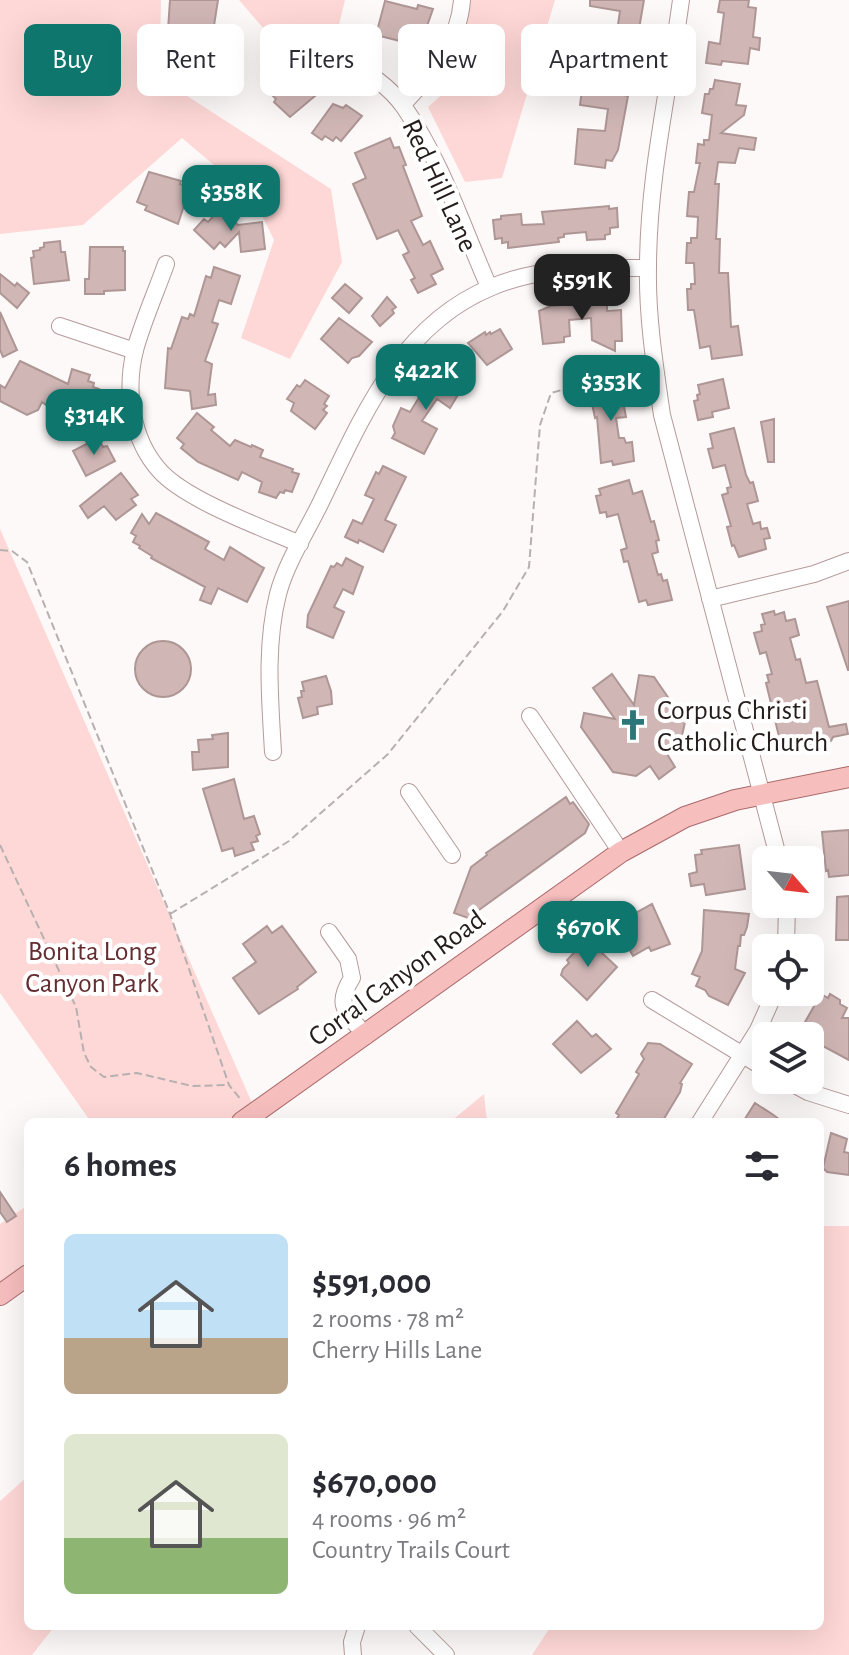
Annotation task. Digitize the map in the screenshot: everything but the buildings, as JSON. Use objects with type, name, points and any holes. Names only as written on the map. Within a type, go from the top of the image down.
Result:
[{"type":"main road","name":"Corral Canyon Road","points":[[248,1118],[621,852],[685,817],[735,800],[849,777]]},
{"type":"main road","points":[[0,1295],[24,1278]]},
{"type":"street","points":[[403,104],[447,51],[456,31],[462,0]]},
{"type":"street","points":[[681,0],[658,147],[648,268],[655,364],[662,415],[775,846]]},
{"type":"street","name":"Red Hill Lane","points":[[382,86],[403,104],[438,170],[489,287]]},
{"type":"street","points":[[166,264],[135,351],[130,386],[133,421],[145,449],[161,472],[200,499],[300,544]]},
{"type":"street","points":[[273,752],[269,678],[271,631],[279,591],[367,405],[393,365],[430,326],[489,287],[516,278],[581,268],[648,268]]},
{"type":"street","points":[[60,326],[135,351]]},
{"type":"street","points":[[710,599],[814,574],[849,561]]},
{"type":"street","points":[[530,716],[621,852]]},
{"type":"street","points":[[409,792],[452,855]]},
{"type":"street","points":[[329,932],[348,959],[352,978],[342,993],[343,1008],[366,1036]]},
{"type":"street","points":[[652,1000],[752,1060]]},
{"type":"street","points":[[702,1118],[758,1030],[769,1006]]},
{"type":"street","points":[[814,1094],[849,1105]]},
{"type":"street","points":[[353,1655],[352,1642],[356,1630]]},
{"type":"street","points":[[421,1630],[446,1655]]},
{"type":"path","points":[[170,914],[289,841],[388,754],[503,611],[529,567],[540,425],[551,393],[655,364]]},
{"type":"path","points":[[0,550],[12,551],[27,562],[170,914],[229,1085],[248,1118]]},
{"type":"path","points":[[0,845],[76,1007],[84,1053],[91,1067],[104,1077],[137,1073],[192,1086],[229,1085]]},
{"type":"green space","points":[[0,0],[161,0],[161,24],[137,24],[137,96],[187,96],[331,189],[342,262],[290,359],[241,338],[274,240],[254,199],[182,138],[83,225],[0,234]]},
{"type":"green space","points":[[239,0],[345,0],[339,24],[260,24]]},
{"type":"green space","points":[[471,0],[555,0],[548,24],[521,24],[521,96],[526,96],[502,178],[465,182],[428,107],[440,96],[505,96],[505,24],[467,24]]},
{"type":"green space","name":"Bonita Long Canyon Park","points":[[0,529],[256,1112],[248,1118],[88,1118],[0,993]]},
{"type":"green space","points":[[484,1094],[487,1118],[455,1118]]},
{"type":"green space","points":[[24,1208],[24,1276],[0,1292],[0,1224]]},
{"type":"green space","points":[[824,1226],[849,1226],[849,1655],[532,1655],[548,1630],[824,1630]]},
{"type":"green space","points":[[24,1480],[24,1630],[52,1630],[32,1655],[0,1655],[0,1501]]},
{"type":"place","name":"Corpus Christi Catholic Church","points":[[633,725]]}]
